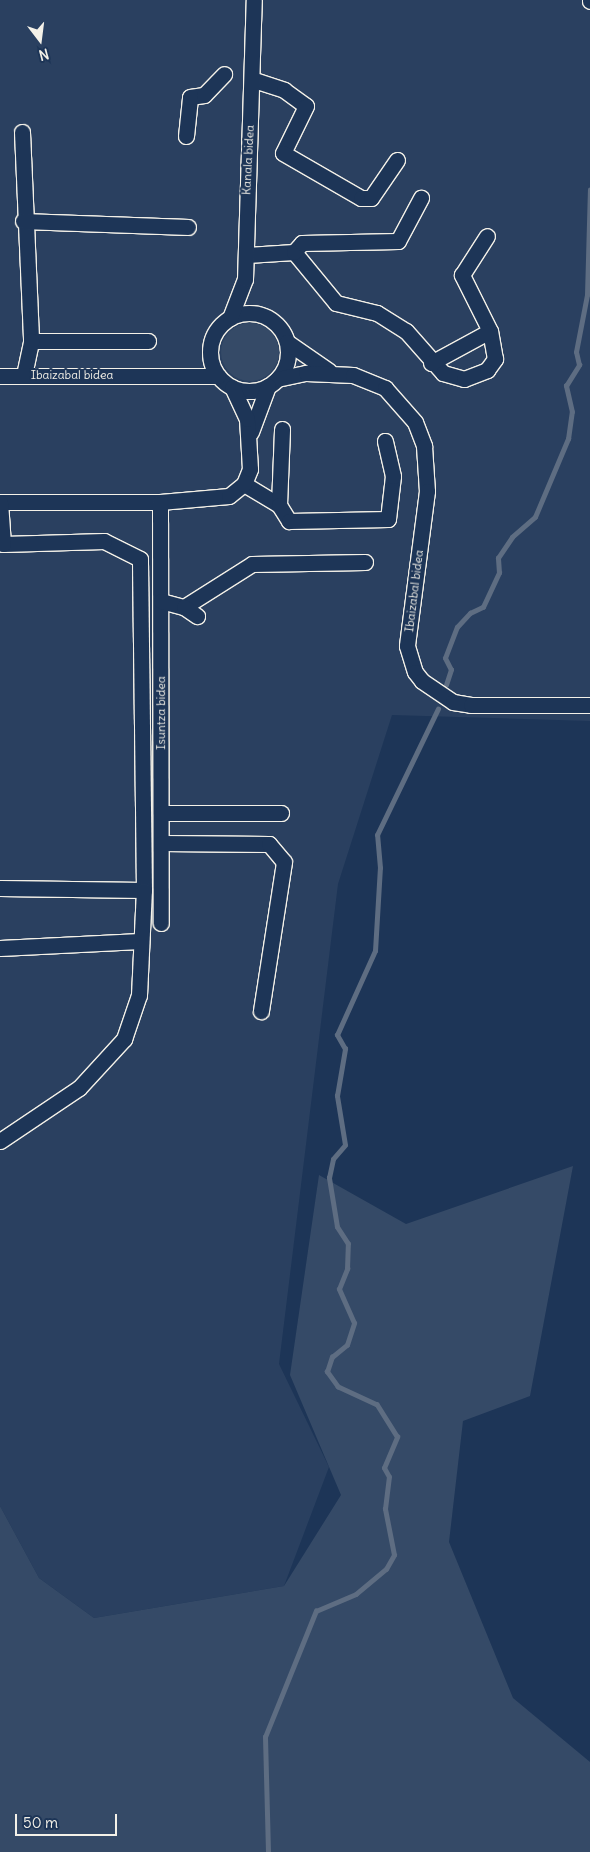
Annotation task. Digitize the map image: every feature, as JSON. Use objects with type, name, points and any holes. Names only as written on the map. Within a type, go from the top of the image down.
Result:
[{"type":"street","name":"Kanala bidea","points":[[230,318],[244,285],[247,255],[246,174],[254,80],[254,0]]},
{"type":"street","points":[[186,136],[190,97],[204,95],[224,74]]},
{"type":"street","points":[[254,80],[284,90],[306,106],[283,153],[362,198],[371,198],[397,160]]},
{"type":"street","points":[[22,132],[23,221],[31,341],[24,375]]},
{"type":"street","points":[[247,255],[294,252],[302,243],[398,241],[421,198]]},
{"type":"street","points":[[23,221],[188,227]]},
{"type":"street","points":[[294,252],[336,303],[377,313],[406,331],[431,363],[456,378],[487,370],[494,359],[490,331],[462,275],[487,236]]},
{"type":"street","points":[[0,1142],[78,1088],[124,1039],[139,995],[140,941],[144,890],[140,559],[104,542],[2,545],[0,502],[160,502],[221,499],[244,484],[250,469],[250,436],[243,408],[232,387],[218,376],[212,364],[213,338],[230,318],[248,313],[265,316],[275,322],[287,342],[285,368],[272,383],[250,436]]},
{"type":"street","points":[[431,363],[490,331]]},
{"type":"street","points":[[31,341],[148,341]]},
{"type":"street","name":"Ibaizabal bidea","points":[[287,342],[315,365],[337,373],[353,375],[391,393],[415,422],[424,446],[428,491],[407,646],[415,672],[453,702],[590,704]]},
{"type":"street","name":"Ibaizabal bidea","points":[[272,383],[337,373]]},
{"type":"street","name":"Ibaizabal bidea","points":[[0,376],[218,376]]},
{"type":"street","points":[[232,387],[256,390],[272,383]]},
{"type":"street","points":[[279,505],[282,429]]},
{"type":"street","points":[[244,484],[279,505],[289,521],[388,520],[394,476],[385,441]]},
{"type":"street","name":"Isuntza bidea","points":[[160,502],[161,923]]},
{"type":"street","points":[[184,607],[252,564],[365,562]]},
{"type":"street","points":[[161,601],[184,607],[197,616]]},
{"type":"street","points":[[162,813],[281,813]]},
{"type":"street","points":[[162,843],[269,844],[284,862],[261,1011]]},
{"type":"street","points":[[0,888],[144,890]]},
{"type":"street","points":[[0,948],[140,941]]},
{"type":"shaded area","points":[[0,0],[590,0],[590,721],[392,715],[338,884],[279,1364],[329,1467],[284,1586],[94,1618],[39,1578],[0,1506]]},
{"type":"shaded area","points":[[244,323],[256,323],[271,331],[279,346],[279,358],[271,373],[256,381],[244,381],[229,373],[221,358],[221,346],[229,331]]},
{"type":"shaded area","points":[[573,1166],[530,1396],[463,1421],[449,1542],[513,1698],[590,1762],[590,1852],[0,1852],[0,1506],[39,1578],[94,1618],[284,1586],[341,1495],[290,1375],[319,1175],[406,1224]]},
{"type":"waterway","points":[[446,685],[451,670],[445,658],[457,627],[470,613],[483,607],[499,573],[498,558],[512,537],[535,517],[568,439],[572,412],[566,386],[579,365],[576,352],[587,295],[590,190]]},
{"type":"waterway","points":[[268,1852],[265,1737],[316,1611],[356,1594],[386,1569],[394,1555],[385,1509],[389,1477],[384,1468],[397,1437],[377,1405],[338,1387],[327,1372],[332,1357],[347,1345],[354,1323],[339,1289],[347,1269],[348,1244],[337,1227],[329,1178],[333,1159],[345,1145],[337,1096],[345,1049],[337,1035],[375,951],[380,868],[377,835],[438,709]]}]
